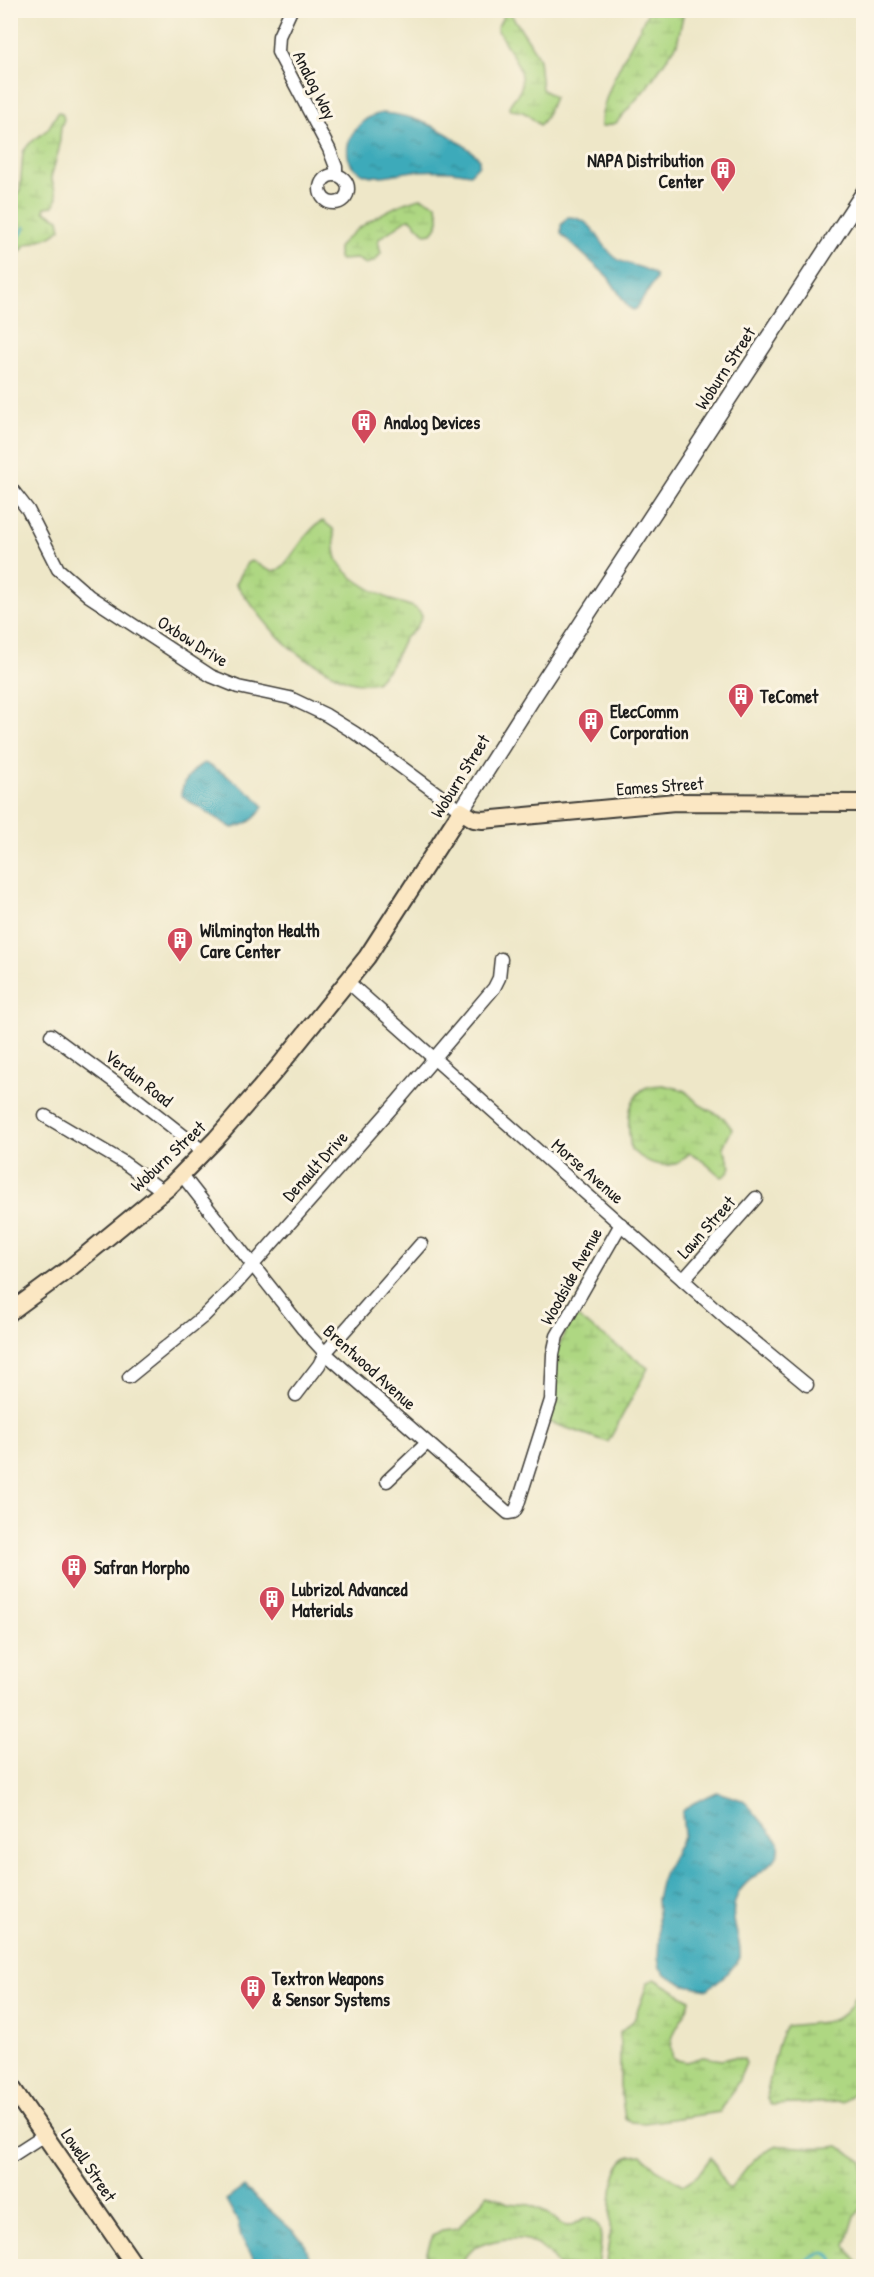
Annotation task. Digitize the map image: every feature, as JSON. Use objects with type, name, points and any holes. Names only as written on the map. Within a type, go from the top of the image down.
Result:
[{"type":"main road","name":"Eames Street","points":[[461,812],[474,819],[483,820],[675,802],[864,803]]},
{"type":"main road","name":"Woburn Street","points":[[10,1312],[70,1268],[182,1175],[204,1152],[276,1070],[348,982],[395,916],[461,812]]},
{"type":"main road","name":"Lowell Street","points":[[10,2085],[135,2266]]},
{"type":"street","name":"Analog Way","points":[[291,10],[279,36],[278,52],[329,149],[336,167],[336,175]]},
{"type":"street","name":"Woburn Street","points":[[461,812],[532,699],[864,192]]},
{"type":"street","name":"Oxbow Drive","points":[[10,487],[28,510],[58,568],[88,596],[212,676],[238,687],[290,698],[326,715],[380,751],[461,812]]},
{"type":"street","name":"Denault Drive","points":[[129,1377],[209,1311],[253,1265],[494,988],[499,980],[501,959]]},
{"type":"street","name":"Morse Avenue","points":[[348,982],[766,1353],[807,1385]]},
{"type":"street","name":"Verdun Road","points":[[51,1035],[204,1152]]},
{"type":"street","points":[[45,1116],[123,1162],[163,1191]]},
{"type":"street","name":"Brentwood Avenue","points":[[182,1175],[303,1329],[325,1353],[507,1513]]},
{"type":"street","name":"Lawn Street","points":[[683,1280],[756,1198]]},
{"type":"street","name":"Woodside Avenue","points":[[507,1513],[514,1512],[517,1507],[551,1400],[555,1341],[621,1224]]},
{"type":"street","points":[[296,1395],[319,1365],[325,1353],[421,1244]]},
{"type":"street","points":[[387,1481],[427,1443]]},
{"type":"street","points":[[10,2157],[44,2135]]},
{"type":"green space","points":[[649,10],[684,11],[677,44],[647,87],[616,123],[601,127],[602,114],[612,84]]},
{"type":"green space","points":[[505,13],[510,13],[529,41],[539,59],[542,89],[554,97],[540,125],[525,113],[511,110],[509,107],[520,90],[521,79],[517,63],[497,28]]},
{"type":"green space","points":[[58,112],[62,113],[64,119],[51,177],[57,197],[54,206],[45,207],[44,211],[59,219],[61,229],[51,236],[26,245],[11,263],[11,203],[20,190],[23,152],[29,144],[48,129]]},
{"type":"green space","points":[[421,198],[436,204],[439,219],[432,233],[426,234],[411,219],[408,219],[380,238],[378,241],[381,253],[375,261],[366,264],[357,259],[341,260],[338,258],[338,248],[364,225],[400,205]]},
{"type":"green space","points":[[323,521],[333,529],[336,557],[348,574],[379,594],[413,607],[422,616],[417,627],[404,639],[391,666],[376,682],[361,683],[347,680],[304,658],[275,633],[236,584],[247,563],[251,561],[270,571],[279,569],[309,533]]},
{"type":"green space","points":[[663,1085],[684,1090],[700,1105],[724,1118],[732,1129],[723,1147],[731,1167],[726,1175],[722,1177],[690,1153],[677,1163],[663,1165],[646,1160],[631,1150],[629,1116],[634,1100],[647,1087]]},
{"type":"green space","points":[[573,1314],[648,1368],[608,1442],[549,1422],[556,1353]]},
{"type":"green space","points":[[655,1979],[690,2000],[674,2033],[671,2049],[673,2059],[686,2062],[703,2057],[722,2060],[735,2057],[744,2059],[746,2063],[738,2082],[720,2112],[644,2123],[631,2122],[625,2118],[620,2086],[620,2032],[634,2020],[648,1982]]},
{"type":"green space","points":[[857,1996],[863,2000],[864,2081],[842,2102],[771,2105],[767,2098],[767,2091],[777,2047],[787,2026],[817,2023],[836,2018],[844,2014],[854,1997]]},
{"type":"green space","points":[[778,2146],[816,2148],[839,2146],[863,2162],[863,2207],[855,2216],[846,2245],[861,2266],[606,2266],[614,2179],[622,2162],[628,2157],[642,2155],[656,2169],[683,2185],[697,2176],[711,2157],[730,2189],[756,2158]]},
{"type":"green space","points":[[488,2194],[508,2203],[530,2205],[546,2212],[564,2226],[570,2226],[584,2218],[592,2220],[600,2229],[601,2236],[598,2266],[558,2266],[552,2257],[537,2245],[526,2240],[514,2239],[495,2241],[476,2247],[469,2252],[463,2266],[429,2266],[426,2254],[433,2235],[442,2230],[458,2228]]},
{"type":"water","points":[[383,113],[410,118],[435,127],[469,149],[479,158],[479,165],[470,174],[436,170],[383,176],[364,174],[352,166],[349,160],[349,141],[365,120]]},
{"type":"water","points":[[568,217],[577,218],[590,227],[616,258],[646,269],[655,275],[656,279],[636,309],[628,307],[608,277],[561,234],[561,225]]},
{"type":"water","points":[[204,763],[236,782],[259,801],[263,806],[255,818],[232,828],[181,795],[183,786],[189,777]]},
{"type":"water","points":[[717,1792],[742,1800],[748,1805],[779,1842],[779,1851],[771,1864],[749,1881],[738,1894],[734,1919],[740,1958],[729,1972],[708,1989],[685,1985],[666,1975],[660,1968],[657,1899],[663,1874],[684,1835],[682,1812],[694,1803]]},
{"type":"water","points":[[244,2187],[304,2241],[312,2266],[257,2266],[241,2237],[238,2222],[226,2200]]},
{"type":"waterway","points":[[10,252],[25,227]]},
{"type":"waterway","points":[[797,2266],[823,2252],[831,2257],[833,2266]]},
{"type":"place","name":"NAPA Distribution Center","points":[[723,193]]},
{"type":"place","name":"Analog Devices","points":[[364,445]]},
{"type":"place","name":"TeComet","points":[[741,719]]},
{"type":"place","name":"ElecComm Corporation","points":[[591,744]]},
{"type":"place","name":"Wilmington Health Care Center","points":[[180,963]]},
{"type":"place","name":"Safran Morpho","points":[[74,1590]]},
{"type":"place","name":"Lubrizol Advanced Materials","points":[[272,1622]]},
{"type":"place","name":"Textron Weapons & Sensor Systems","points":[[253,2011]]}]
